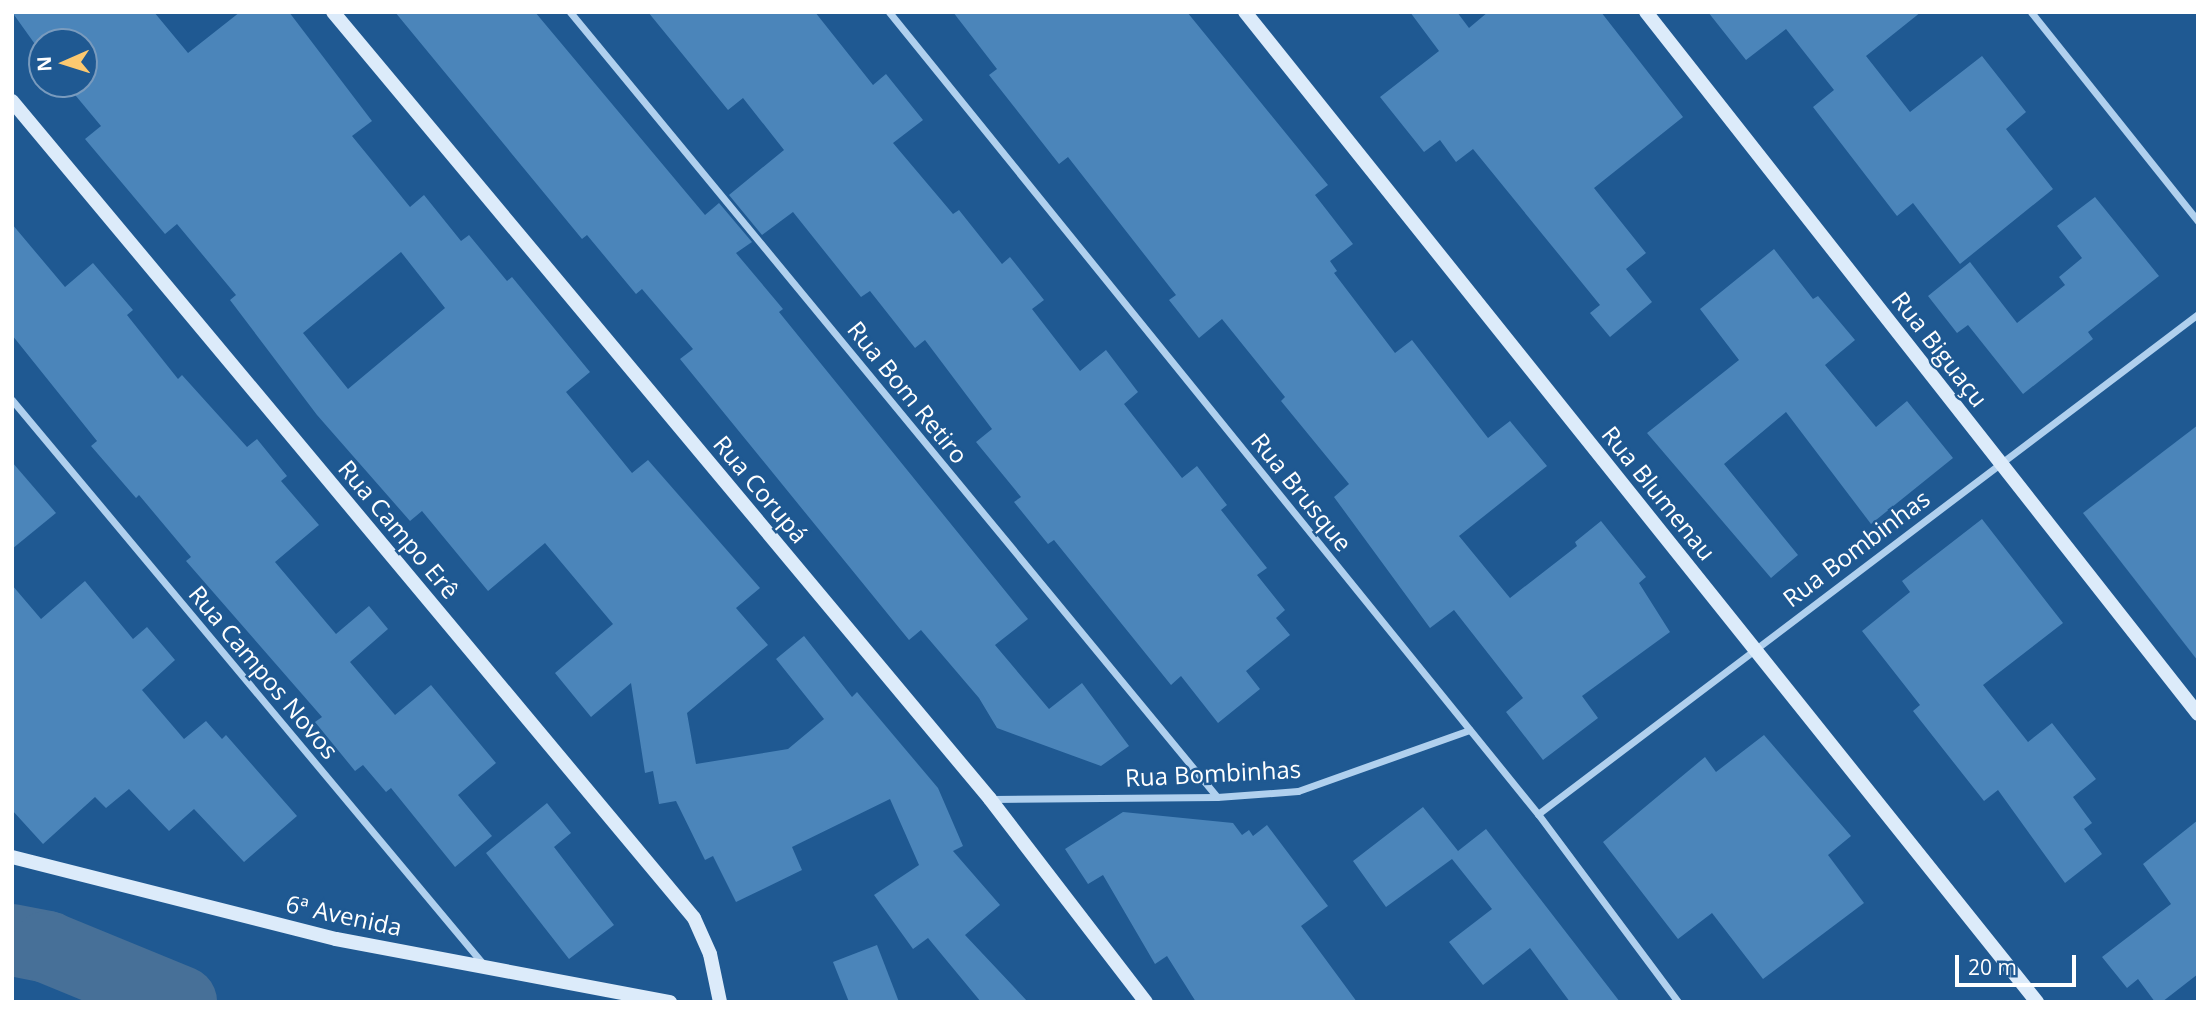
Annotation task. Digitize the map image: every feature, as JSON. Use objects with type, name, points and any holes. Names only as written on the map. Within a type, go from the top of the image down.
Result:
[{"type":"street","name":"Rua Corupá","points":[[333,12],[990,799],[1146,1002]]},
{"type":"street","name":"Rua Bom Retiro","points":[[570,12],[1217,797]]},
{"type":"street","name":"Rua Brusque","points":[[889,12],[1538,814],[1678,1002]]},
{"type":"street","name":"Rua Blumenau","points":[[1245,12],[2037,1002]]},
{"type":"street","name":"Rua Biguaçu","points":[[1646,12],[2198,714]]},
{"type":"street","points":[[2031,12],[2198,221]]},
{"type":"street","name":"Rua Campo Erê","points":[[12,101],[694,918],[709,954],[720,1002]]},
{"type":"street","name":"Rua Bombinhas","points":[[1538,814],[2198,314]]},
{"type":"street","name":"Rua Campos Novos","points":[[12,400],[485,968]]},
{"type":"street","name":"Rua Bombinhas","points":[[990,799],[1217,797],[1277,793],[1328,783],[1469,730]]},
{"type":"street","name":"6ª Avenida","points":[[12,857],[214,910],[485,968],[670,1002]]},
{"type":"building","points":[[12,12],[154,12],[188,53],[240,12],[289,12],[372,121],[352,136],[410,207],[424,195],[461,241],[469,235],[507,281],[512,277],[590,372],[566,392],[632,473],[648,460],[760,588],[736,608],[768,645],[687,713],[696,764],[788,749],[824,719],[776,659],[804,636],[852,697],[857,692],[938,788],[963,846],[953,851],[1000,905],[965,935],[1028,1002],[981,1002],[928,938],[913,949],[874,895],[919,865],[890,799],[792,847],[802,870],[736,902],[713,856],[705,860],[676,801],[659,804],[653,771],[645,773],[631,683],[591,717],[555,673],[613,624],[545,543],[488,591],[422,511],[410,521],[317,415],[230,300],[236,295],[177,224],[165,234],[85,139],[101,126],[78,98],[98,98],[98,28],[28,28],[28,34]],"holes":[[[401,252],[445,308],[348,389],[303,333]]]},
{"type":"building","points":[[395,12],[535,12],[705,215],[719,203],[752,242],[736,253],[783,309],[779,312],[1028,619],[995,645],[1049,709],[1082,683],[1129,746],[1101,766],[997,728],[979,698],[921,630],[909,640],[680,359],[693,349],[642,289],[636,294],[587,235],[582,239]]},
{"type":"building","points":[[648,12],[815,12],[873,85],[886,74],[923,120],[893,143],[953,214],[959,210],[1002,264],[1010,257],[1044,300],[1032,309],[1080,371],[1106,350],[1138,392],[1124,404],[1182,478],[1197,466],[1227,505],[1221,510],[1267,568],[1257,575],[1285,610],[1276,618],[1290,635],[1246,671],[1260,689],[1218,723],[1181,676],[1171,685],[1054,540],[1048,544],[1014,502],[1021,497],[976,442],[992,429],[925,340],[915,348],[870,291],[861,297],[793,212],[762,235],[729,195],[784,150],[743,98],[728,110]]},
{"type":"building","points":[[953,12],[1187,12],[1328,185],[1315,195],[1353,244],[1330,261],[1337,271],[1334,273],[1395,353],[1412,340],[1488,438],[1510,421],[1547,466],[1459,536],[1510,598],[1577,546],[1575,542],[1601,521],[1646,577],[1639,583],[1670,632],[1582,696],[1598,718],[1543,760],[1506,712],[1523,698],[1454,610],[1430,628],[1334,497],[1349,484],[1281,401],[1285,397],[1222,319],[1199,338],[1169,300],[1176,295],[1068,157],[1059,164],[989,75],[997,69]]},
{"type":"building","points":[[1410,12],[1457,12],[1469,28],[1488,12],[1601,12],[1683,117],[1594,188],[1646,253],[1626,269],[1652,302],[1610,337],[1590,313],[1600,305],[1473,149],[1456,162],[1440,140],[1424,152],[1380,97],[1439,51]]},
{"type":"building","points":[[1708,12],[1921,12],[1866,56],[1910,112],[1982,56],[2026,112],[2006,129],[2053,189],[1960,264],[1913,203],[1897,216],[1813,107],[1834,90],[1786,29],[1746,60]]},
{"type":"building","points":[[2095,197],[2159,276],[2088,332],[2093,339],[2023,394],[1968,325],[1957,333],[1928,296],[1970,262],[2017,323],[2065,285],[2059,277],[2082,258],[2057,226]]},
{"type":"building","points":[[12,224],[65,287],[93,263],[133,310],[127,315],[178,379],[182,375],[247,447],[257,439],[287,476],[281,481],[319,525],[275,562],[336,634],[369,606],[388,629],[350,662],[395,715],[431,685],[496,763],[458,795],[492,836],[455,867],[391,788],[386,792],[363,765],[355,771],[315,722],[322,717],[186,561],[191,557],[139,495],[136,498],[91,446],[97,441],[12,335]]},
{"type":"building","points":[[1774,249],[1813,299],[1818,296],[1855,340],[1825,365],[1876,427],[1907,401],[1953,458],[1871,524],[1786,412],[1724,464],[1798,555],[1771,578],[1647,433],[1739,360],[1700,309]]},
{"type":"building","points":[[2198,425],[2198,661],[2083,513]]},
{"type":"building","points":[[12,462],[56,513],[12,549]]},
{"type":"building","points":[[1982,519],[2063,623],[1983,685],[2028,742],[2052,723],[2096,779],[2073,797],[2092,823],[2084,829],[2102,854],[2065,883],[1998,790],[1984,801],[1913,711],[1920,705],[1862,631],[1910,592],[1902,581]]},
{"type":"building","points":[[85,581],[133,639],[147,627],[175,660],[142,690],[184,739],[206,721],[222,739],[226,735],[297,816],[244,862],[194,809],[169,831],[129,789],[106,808],[95,797],[43,844],[12,810],[12,585],[41,619]]},
{"type":"building","points":[[1764,735],[1851,836],[1828,855],[1864,903],[1763,979],[1712,913],[1678,939],[1603,842],[1705,757],[1716,772]]},
{"type":"building","points":[[547,803],[571,833],[554,847],[614,925],[569,959],[486,853]]},
{"type":"building","points":[[1423,807],[1458,851],[1486,829],[1620,1002],[1570,1002],[1530,948],[1483,985],[1449,942],[1492,909],[1452,859],[1386,907],[1353,861]]},
{"type":"building","points":[[1123,812],[1233,823],[1242,835],[1249,830],[1253,836],[1267,825],[1328,906],[1301,926],[1357,1002],[1196,1002],[1167,956],[1155,964],[1103,875],[1088,884],[1065,849]]},
{"type":"building","points":[[2198,820],[2198,974],[2162,1002],[2155,1002],[2138,979],[2127,988],[2102,957],[2171,904],[2143,864]]},
{"type":"building","points":[[877,945],[899,1002],[849,1002],[833,962]]},
{"type":"waterway","points":[[12,940],[47,947],[181,1002]]}]
